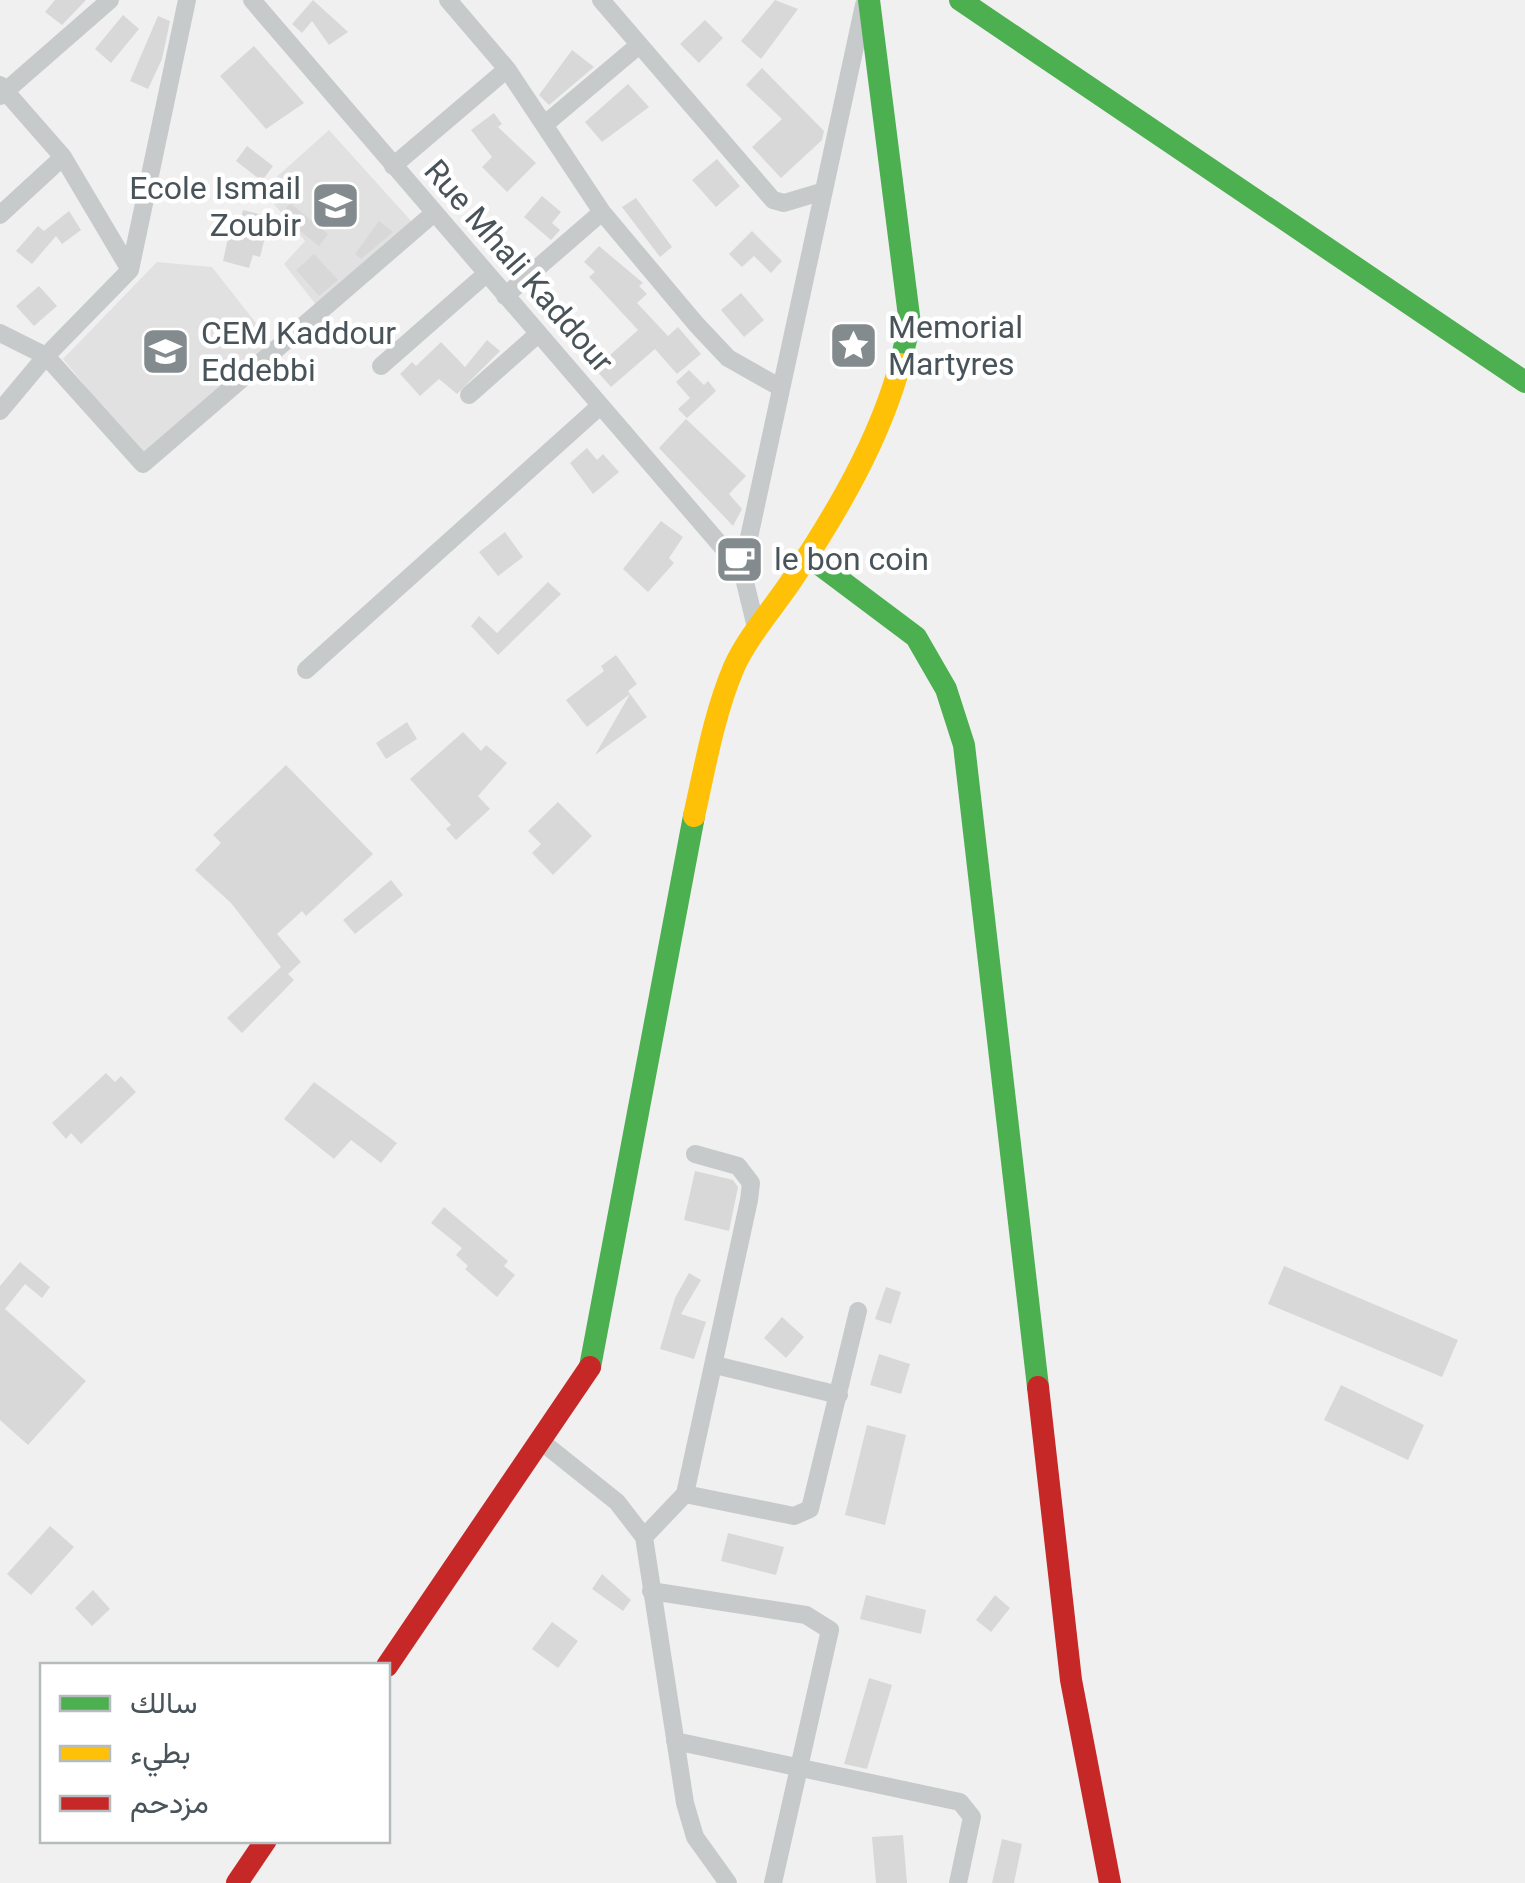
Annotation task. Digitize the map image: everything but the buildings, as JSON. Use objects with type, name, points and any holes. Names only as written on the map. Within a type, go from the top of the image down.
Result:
[{"type":"main road","points":[[389,1663],[594,1362],[697,801],[735,665],[808,556],[892,393],[910,324],[867,0]]},
{"type":"main road","points":[[960,0],[1525,382]]},
{"type":"main road","points":[[808,556],[916,638],[946,689],[964,745],[1072,1680],[1110,1883]]},
{"type":"main road","points":[[237,1883],[264,1843]]},
{"type":"street","points":[[110,0],[2,91],[63,157],[130,270]]},
{"type":"street","points":[[0,411],[46,356],[130,270],[187,0]]},
{"type":"street","name":"Rue Mhali Kaddour","points":[[252,0],[742,570]]},
{"type":"street","points":[[601,0],[774,200],[784,203],[824,191]]},
{"type":"street","points":[[757,631],[742,570],[867,0]]},
{"type":"street","points":[[462,4],[602,212],[728,358],[781,388]]},
{"type":"street","points":[[544,125],[639,45]]},
{"type":"street","points":[[393,166],[507,68]]},
{"type":"street","points":[[0,215],[63,157]]},
{"type":"street","points":[[505,296],[602,212]]},
{"type":"street","points":[[0,333],[46,356],[143,464],[434,213]]},
{"type":"street","points":[[381,366],[486,274]]},
{"type":"street","points":[[469,395],[538,334]]},
{"type":"street","points":[[306,670],[600,406]]},
{"type":"street","points":[[644,1537],[686,1494],[751,1183],[738,1166],[695,1154]]},
{"type":"street","points":[[686,1494],[803,1515],[815,1497],[858,1312]]},
{"type":"street","points":[[715,1365],[838,1395]]},
{"type":"street","points":[[542,1442],[617,1502],[644,1537],[675,1741],[695,1837],[728,1883]]},
{"type":"street","points":[[651,1590],[806,1616],[828,1626],[773,1883]]},
{"type":"street","points":[[675,1741],[960,1802],[972,1818],[958,1883]]},
{"type":"shaded area","name":"Ecole Ismail Zoubir","points":[[329,130],[412,222],[317,306],[284,264],[305,241],[262,190]]},
{"type":"shaded area","name":"CEM Kaddour Eddebbi","points":[[157,262],[212,267],[271,342],[143,456],[63,359]]},
{"type":"traffic: fast","points":[[869,0],[910,324],[900,364]]},
{"type":"traffic: fast","points":[[960,0],[1525,382]]},
{"type":"traffic: fast","points":[[808,556],[916,637],[946,689],[964,745],[1038,1387]]},
{"type":"traffic: fast","points":[[590,1367],[694,816]]},
{"type":"traffic: slow","points":[[694,816],[715,722],[734,667],[841,501],[881,420],[900,364]]},
{"type":"traffic: jam","points":[[389,1663],[590,1367]]},
{"type":"traffic: jam","points":[[1038,1387],[1071,1680],[1110,1883]]},
{"type":"traffic: jam","points":[[237,1883],[264,1843]]},
{"type":"place","name":"Ecole Ismail Zoubir","points":[[336,206]]},
{"type":"place","name":"Memorial Martyres","points":[[853,345]]},
{"type":"place","name":"CEM Kaddour Eddebbi","points":[[166,351]]},
{"type":"place","name":"le bon coin","points":[[739,559]]}]
